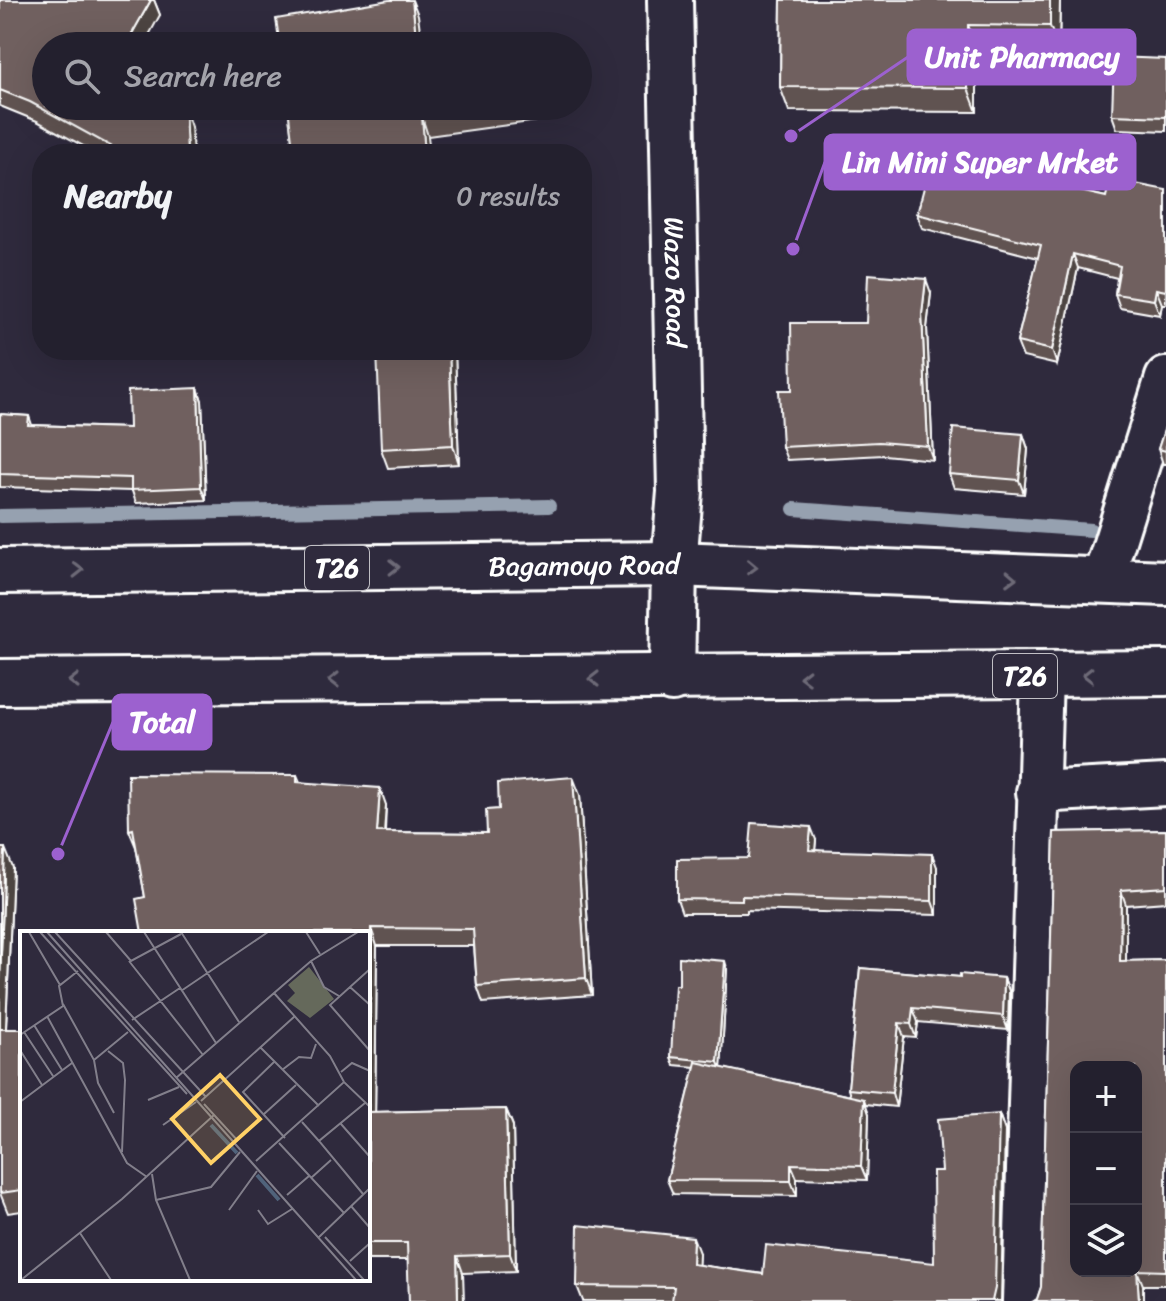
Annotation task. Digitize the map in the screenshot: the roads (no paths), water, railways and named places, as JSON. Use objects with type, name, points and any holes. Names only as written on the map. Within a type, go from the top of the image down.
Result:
[{"type":"main road","name":"Wazo Road","points":[[670,0],[680,492],[674,564],[672,679]]},
{"type":"main road","name":"Bagamoyo Road","points":[[0,571],[674,564],[1166,583]]},
{"type":"main road","name":"T26","points":[[0,682],[1166,673]]},
{"type":"street","points":[[1102,582],[1166,378]]},
{"type":"street","points":[[1023,1301],[1042,676]]},
{"type":"street","points":[[1037,792],[1166,785]]},
{"type":"waterway","points":[[0,516],[549,506]]},
{"type":"waterway","points":[[794,509],[1091,530]]},
{"type":"place","name":"Unit Pharmacy","points":[[791,136]]},
{"type":"place","name":"Lin Mini Super Mrket","points":[[793,249]]},
{"type":"place","name":"Total","points":[[58,854]]}]
